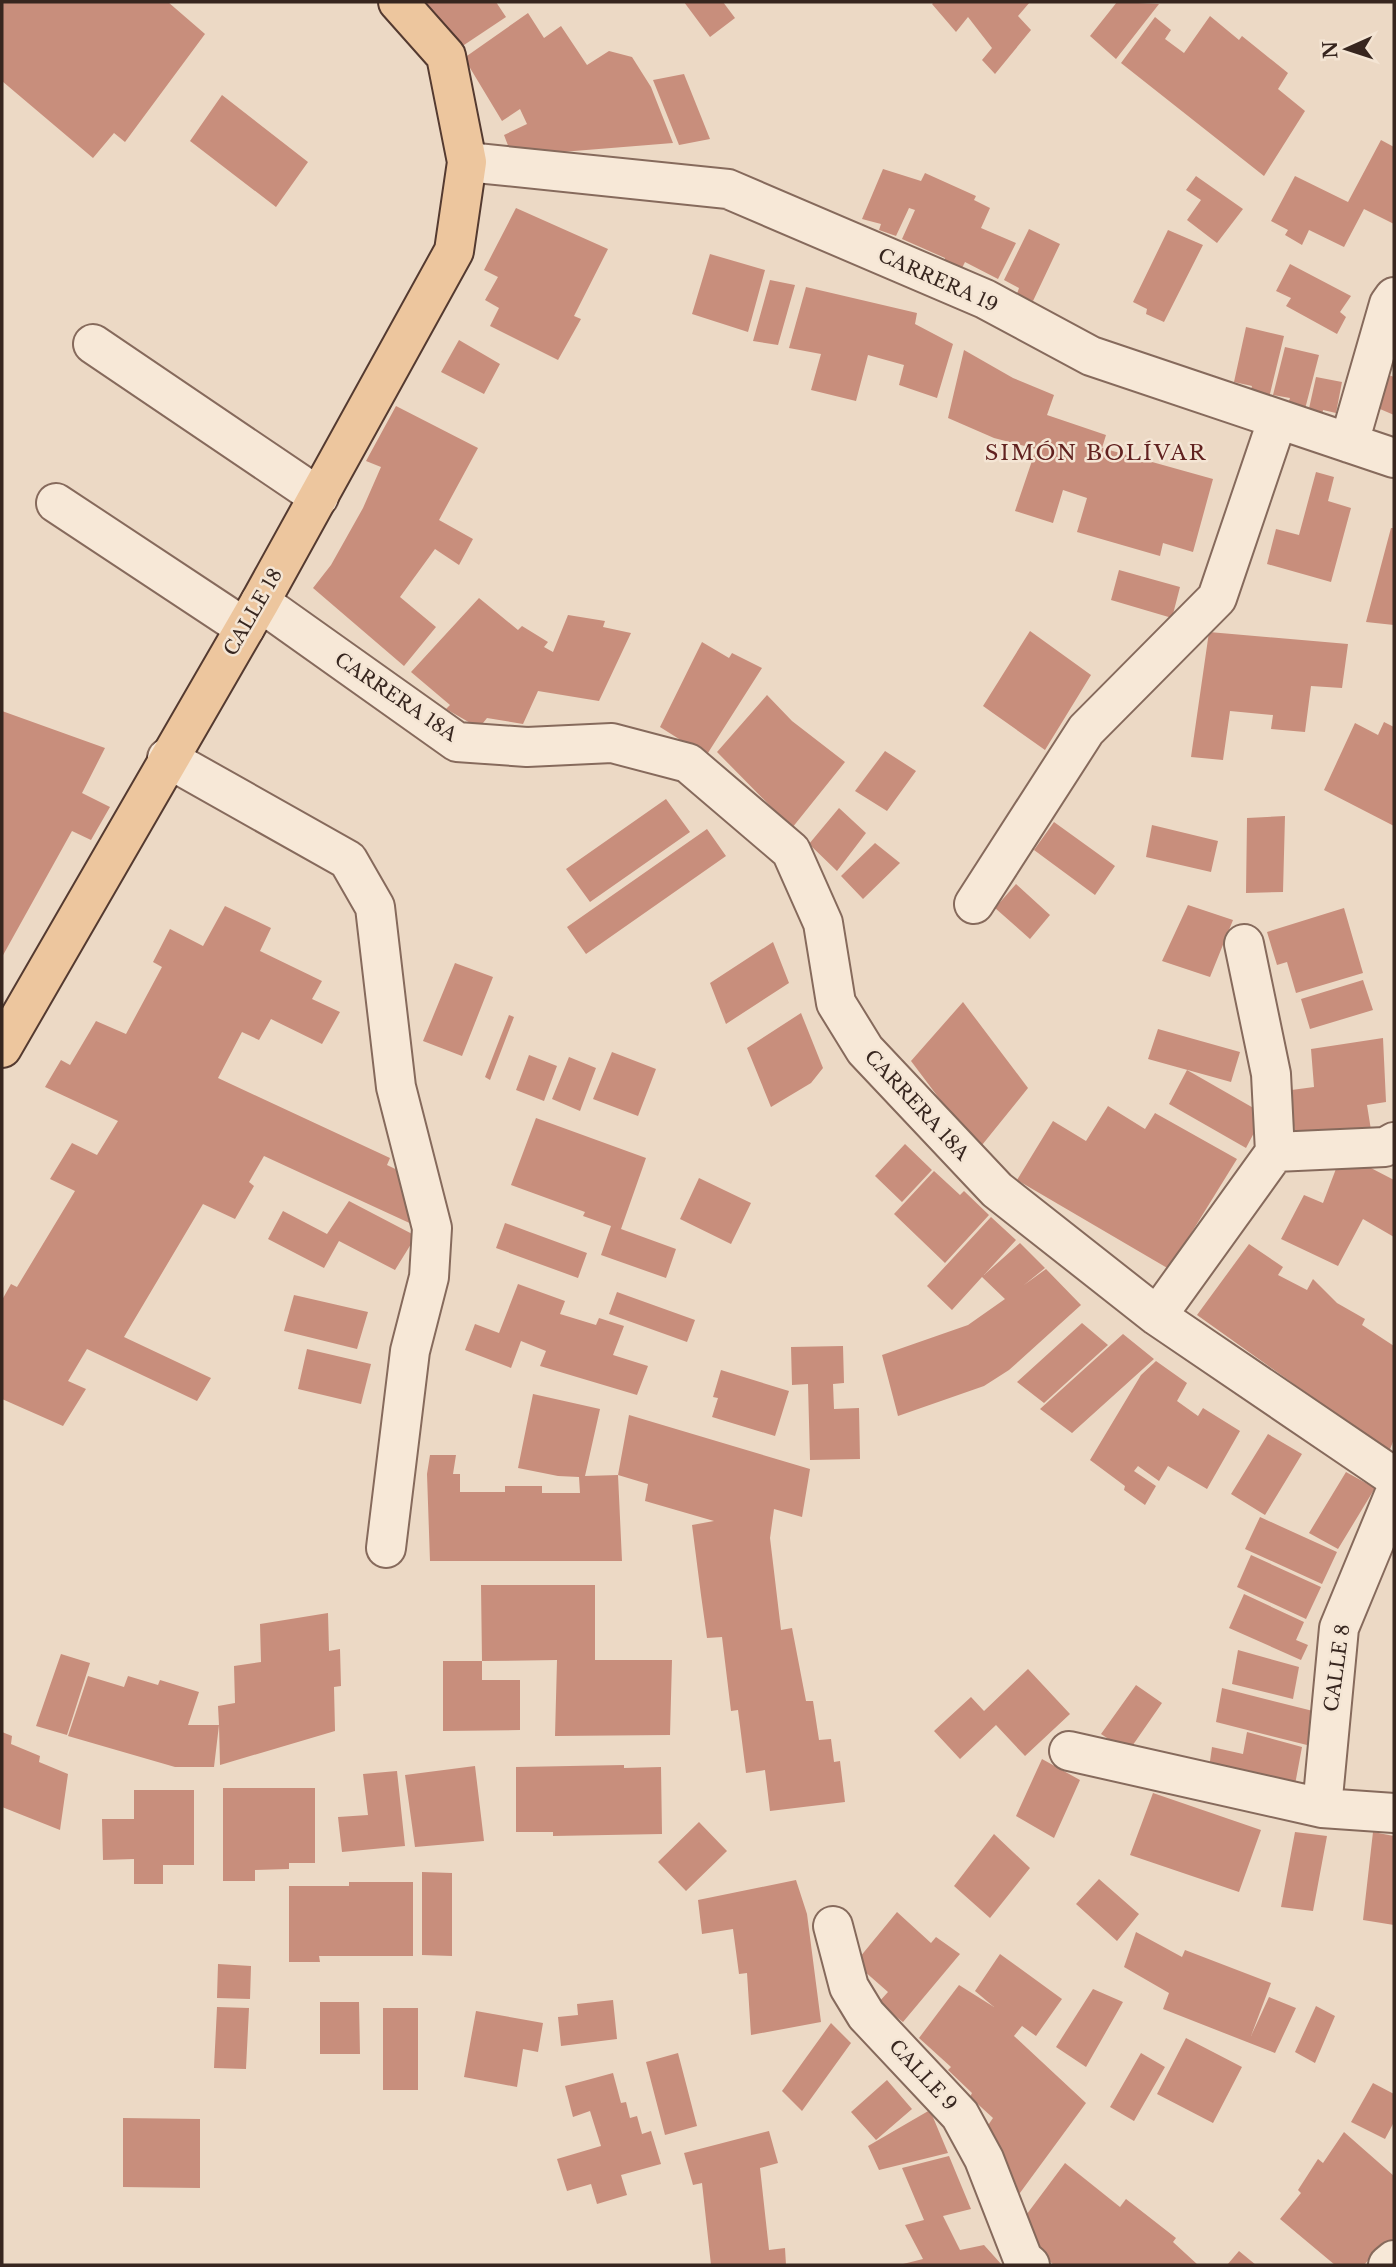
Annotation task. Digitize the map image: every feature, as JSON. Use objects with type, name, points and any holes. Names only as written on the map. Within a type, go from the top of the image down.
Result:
[{"type":"main road","name":"CALLE 18","points":[[2,1048],[319,497],[454,251],[467,162],[446,56],[398,2]]},
{"type":"street","name":"CARRERA 19","points":[[467,162],[728,189],[985,299],[1091,356],[1277,421],[1394,458]]},
{"type":"street","points":[[1349,443],[1389,304],[1394,297]]},
{"type":"street","points":[[93,344],[319,497]]},
{"type":"street","points":[[974,904],[1086,730],[1217,598],[1277,421]]},
{"type":"street","name":"CARRERA 18A","points":[[56,503],[252,615],[457,742],[527,747],[612,743],[688,763],[791,851],[822,923],[836,1003],[865,1050],[997,1190],[1157,1316],[1394,1477]]},
{"type":"street","points":[[167,758],[348,860],[375,907],[396,1087],[432,1228],[429,1277],[410,1352],[386,1548]]},
{"type":"street","points":[[1157,1316],[1275,1152],[1271,1074],[1244,944]]},
{"type":"street","points":[[1275,1152],[1385,1147],[1394,1142]]},
{"type":"street","name":"CALLE 8","points":[[1322,1808],[1339,1628],[1394,1495]]},
{"type":"street","points":[[1069,1751],[1322,1808],[1394,1813]]},
{"type":"street","name":"CALLE 9","points":[[833,1926],[849,1987],[866,2015],[960,2115],[984,2159],[1023,2259],[1030,2265]]},
{"type":"street","points":[[1388,2265],[1394,2260]]},
{"type":"building","points":[[2,2],[168,2],[205,34],[125,142],[114,133],[93,158],[2,81]]},
{"type":"building","points":[[422,2],[496,2],[506,17],[455,51]]},
{"type":"building","points":[[684,2],[723,2],[735,18],[710,37]]},
{"type":"building","points":[[1030,2],[1018,16],[1031,30],[995,74],[982,60],[992,48],[968,17],[956,32],[932,4]]},
{"type":"building","points":[[1117,2],[1159,4],[1116,59],[1090,36]]},
{"type":"building","points":[[528,13],[544,38],[561,26],[587,65],[609,51],[632,57],[651,87],[673,143],[512,156],[504,135],[527,124],[520,109],[502,121],[464,58]]},
{"type":"building","points":[[1210,16],[1239,40],[1242,36],[1288,73],[1278,89],[1305,111],[1264,176],[1121,63],[1155,17],[1171,30],[1165,39],[1184,53]]},
{"type":"building","points":[[684,74],[710,139],[679,145],[653,80]]},
{"type":"building","points":[[222,95],[308,162],[276,207],[190,141]]},
{"type":"building","points":[[1381,140],[1394,147],[1394,224],[1364,209],[1344,247],[1309,230],[1302,245],[1285,235],[1288,230],[1271,221],[1295,176],[1348,202]]},
{"type":"building","points":[[883,169],[921,181],[925,173],[976,196],[974,200],[990,208],[981,228],[1016,243],[998,279],[965,262],[961,270],[944,262],[945,258],[902,239],[915,210],[909,208],[896,236],[879,230],[881,224],[862,219]]},
{"type":"building","points":[[1196,176],[1243,209],[1217,243],[1187,220],[1201,200],[1186,190]]},
{"type":"building","points":[[516,208],[608,249],[574,316],[581,319],[558,360],[490,326],[499,308],[485,300],[498,277],[484,270]]},
{"type":"building","points":[[1029,229],[1060,244],[1033,301],[1017,294],[1019,288],[1004,280]]},
{"type":"building","points":[[1168,230],[1203,245],[1164,322],[1146,314],[1147,309],[1133,302]]},
{"type":"building","points":[[710,254],[765,270],[748,332],[692,314]]},
{"type":"building","points":[[1290,264],[1351,296],[1340,312],[1346,317],[1337,334],[1286,306],[1291,298],[1276,291]]},
{"type":"building","points":[[770,280],[795,285],[778,345],[753,341]]},
{"type":"building","points":[[806,287],[917,313],[915,324],[953,344],[937,398],[899,385],[904,365],[868,355],[856,401],[811,390],[821,354],[789,348]]},
{"type":"building","points":[[1246,327],[1284,336],[1269,398],[1250,393],[1252,386],[1234,382]]},
{"type":"building","points":[[459,340],[500,364],[484,394],[441,372]]},
{"type":"building","points":[[1285,347],[1319,355],[1305,409],[1288,404],[1290,398],[1273,395]]},
{"type":"building","points":[[964,350],[1013,378],[1054,395],[1047,415],[1106,435],[1102,448],[1213,479],[1193,552],[1163,543],[1160,556],[1077,532],[1087,498],[1063,490],[1053,523],[1015,511],[1036,449],[994,438],[948,418]]},
{"type":"building","points":[[1386,374],[1394,377],[1394,415],[1366,403]]},
{"type":"building","points":[[1316,377],[1342,382],[1336,413],[1323,410],[1322,416],[1308,413]]},
{"type":"building","points":[[396,406],[478,448],[439,520],[473,539],[459,565],[435,549],[400,597],[436,627],[404,666],[313,588],[331,565],[363,508],[381,467],[366,461]]},
{"type":"building","points":[[1316,472],[1334,477],[1328,501],[1351,508],[1331,582],[1267,564],[1276,529],[1299,535]]},
{"type":"building","points":[[1391,528],[1394,528],[1394,625],[1366,622]]},
{"type":"building","points":[[1119,570],[1180,587],[1172,618],[1111,600]]},
{"type":"building","points":[[479,598],[518,630],[522,626],[548,642],[544,647],[553,652],[568,615],[605,621],[603,627],[631,633],[599,701],[538,691],[523,724],[487,718],[479,728],[446,709],[450,705],[411,672]]},
{"type":"building","points":[[1030,631],[1091,675],[1045,750],[983,706]]},
{"type":"building","points":[[1209,632],[1348,644],[1342,688],[1311,686],[1305,732],[1271,729],[1273,715],[1230,711],[1223,760],[1191,757]]},
{"type":"building","points":[[702,642],[729,658],[732,653],[762,668],[706,756],[660,727]]},
{"type":"building","points":[[767,695],[792,721],[845,762],[792,828],[717,752]]},
{"type":"building","points":[[2,711],[105,748],[82,793],[110,807],[91,840],[72,831],[2,957]]},
{"type":"building","points":[[1384,722],[1394,727],[1394,826],[1324,790],[1355,723],[1378,735]]},
{"type":"building","points":[[885,751],[916,771],[887,811],[855,791]]},
{"type":"building","points":[[666,799],[690,832],[590,902],[566,869]]},
{"type":"building","points":[[839,808],[866,833],[837,871],[809,844]]},
{"type":"building","points":[[1285,816],[1283,892],[1246,893],[1247,818]]},
{"type":"building","points":[[1054,822],[1115,866],[1095,895],[1034,850]]},
{"type":"building","points":[[1152,825],[1218,841],[1211,872],[1146,857]]},
{"type":"building","points":[[707,829],[726,856],[586,954],[567,927]]},
{"type":"building","points":[[875,843],[900,863],[863,899],[841,876]]},
{"type":"building","points":[[1016,884],[1050,915],[1030,939],[995,908]]},
{"type":"building","points":[[1188,905],[1233,920],[1210,977],[1162,961]]},
{"type":"building","points":[[225,906],[271,928],[260,951],[322,981],[312,999],[340,1012],[322,1044],[271,1019],[259,1040],[242,1032],[218,1078],[390,1158],[387,1165],[412,1177],[416,1226],[264,1156],[249,1182],[254,1186],[235,1219],[203,1204],[124,1337],[211,1378],[197,1401],[87,1349],[68,1381],[86,1389],[63,1426],[2,1399],[2,1300],[11,1284],[17,1287],[75,1191],[50,1179],[72,1143],[97,1155],[118,1121],[45,1087],[61,1060],[70,1065],[96,1021],[126,1034],[162,967],[153,962],[170,929],[203,946]]},
{"type":"building","points":[[1344,908],[1363,973],[1296,993],[1287,962],[1277,965],[1267,932]]},
{"type":"building","points":[[773,942],[789,983],[726,1024],[710,983]]},
{"type":"building","points":[[455,963],[493,977],[462,1056],[423,1041]]},
{"type":"building","points":[[1363,980],[1373,1010],[1310,1029],[1301,999]]},
{"type":"building","points":[[963,1002],[1028,1088],[978,1150],[911,1061]]},
{"type":"building","points":[[801,1013],[823,1068],[811,1083],[771,1107],[747,1048]]},
{"type":"building","points":[[509,1015],[514,1017],[490,1080],[485,1077]]},
{"type":"building","points":[[1158,1029],[1240,1052],[1231,1082],[1148,1059]]},
{"type":"building","points":[[1383,1038],[1386,1102],[1367,1105],[1371,1130],[1297,1144],[1293,1119],[1287,1120],[1284,1091],[1314,1087],[1311,1049]]},
{"type":"building","points":[[612,1052],[656,1069],[638,1116],[593,1099]]},
{"type":"building","points":[[529,1055],[557,1066],[544,1101],[516,1090]]},
{"type":"building","points":[[569,1057],[596,1068],[580,1111],[552,1099]]},
{"type":"building","points":[[1187,1070],[1264,1114],[1246,1148],[1169,1104]]},
{"type":"building","points":[[1108,1106],[1145,1129],[1155,1113],[1237,1159],[1169,1269],[1017,1180],[1053,1121],[1086,1141]]},
{"type":"building","points":[[536,1118],[646,1158],[621,1229],[676,1249],[666,1278],[601,1255],[611,1226],[583,1216],[585,1212],[511,1185]]},
{"type":"building","points":[[905,1144],[932,1170],[902,1202],[875,1176]]},
{"type":"building","points":[[1342,1153],[1394,1180],[1394,1237],[1363,1219],[1338,1266],[1281,1239],[1304,1195],[1323,1203]]},
{"type":"building","points":[[934,1171],[960,1195],[964,1191],[989,1215],[945,1263],[894,1214]]},
{"type":"building","points":[[699,1178],[751,1203],[731,1244],[680,1219]]},
{"type":"building","points":[[349,1201],[416,1236],[395,1270],[339,1241],[324,1268],[268,1239],[283,1211],[327,1234]]},
{"type":"building","points":[[991,1217],[1016,1240],[984,1275],[1020,1243],[1045,1268],[1024,1285],[1046,1269],[1081,1305],[1009,1370],[984,1386],[898,1416],[882,1355],[968,1325],[1005,1299],[982,1277],[952,1310],[927,1286]]},
{"type":"building","points":[[505,1223],[587,1253],[578,1278],[496,1248]]},
{"type":"building","points":[[1249,1244],[1283,1267],[1278,1275],[1307,1290],[1313,1279],[1337,1303],[1365,1319],[1362,1325],[1394,1346],[1394,1439],[1389,1452],[1197,1315]]},
{"type":"building","points":[[518,1284],[565,1301],[560,1314],[596,1325],[599,1318],[624,1326],[613,1355],[648,1366],[637,1395],[540,1366],[546,1351],[521,1341],[511,1368],[465,1350],[475,1324],[499,1333]]},
{"type":"building","points":[[617,1292],[695,1320],[687,1342],[609,1314]]},
{"type":"building","points":[[294,1295],[368,1312],[357,1349],[284,1331]]},
{"type":"building","points":[[1082,1323],[1108,1345],[1044,1403],[1017,1382]]},
{"type":"building","points":[[1123,1334],[1154,1359],[1072,1433],[1040,1409]]},
{"type":"building","points":[[843,1346],[844,1383],[833,1384],[834,1409],[859,1408],[860,1459],[810,1460],[808,1384],[792,1385],[791,1347]]},
{"type":"building","points":[[307,1349],[371,1364],[361,1404],[298,1389]]},
{"type":"building","points":[[1156,1361],[1187,1383],[1177,1401],[1198,1416],[1203,1408],[1240,1431],[1207,1489],[1168,1466],[1159,1481],[1138,1466],[1134,1471],[1156,1486],[1145,1505],[1090,1460],[1141,1375]]},
{"type":"building","points":[[721,1370],[789,1391],[775,1436],[712,1417],[718,1398],[713,1397]]},
{"type":"building","points":[[533,1394],[600,1409],[585,1476],[618,1475],[622,1561],[430,1561],[427,1474],[430,1455],[456,1455],[453,1474],[460,1474],[460,1492],[505,1492],[505,1486],[542,1486],[542,1493],[580,1493],[579,1477],[518,1468]]},
{"type":"building","points":[[629,1415],[810,1469],[802,1517],[774,1509],[770,1538],[781,1630],[792,1628],[806,1701],[813,1701],[819,1740],[831,1739],[834,1762],[840,1761],[845,1802],[770,1811],[765,1770],[746,1773],[738,1710],[731,1711],[722,1637],[707,1638],[692,1525],[714,1521],[645,1501],[648,1484],[618,1475]]},
{"type":"building","points":[[1268,1434],[1302,1454],[1265,1515],[1231,1494]]},
{"type":"building","points":[[1346,1472],[1375,1488],[1338,1549],[1309,1533]]},
{"type":"building","points":[[1260,1517],[1337,1552],[1322,1584],[1245,1549]]},
{"type":"building","points":[[1251,1555],[1321,1587],[1306,1619],[1237,1587]]},
{"type":"building","points":[[481,1585],[595,1585],[595,1660],[672,1660],[670,1735],[555,1736],[557,1660],[482,1661]]},
{"type":"building","points":[[1244,1594],[1304,1622],[1296,1640],[1308,1645],[1301,1660],[1229,1628]]},
{"type":"building","points":[[328,1613],[329,1651],[340,1649],[341,1686],[334,1687],[335,1731],[220,1765],[218,1706],[235,1703],[234,1666],[261,1662],[260,1624]]},
{"type":"building","points":[[1238,1650],[1299,1667],[1293,1699],[1232,1684]]},
{"type":"building","points":[[61,1654],[90,1663],[67,1735],[36,1726]]},
{"type":"building","points":[[443,1661],[482,1661],[482,1680],[520,1680],[520,1730],[443,1731]]},
{"type":"building","points":[[1028,1669],[1070,1714],[1025,1756],[996,1725],[960,1759],[934,1731],[971,1697],[984,1711]]},
{"type":"building","points":[[88,1676],[124,1687],[128,1676],[158,1685],[160,1680],[199,1692],[188,1725],[219,1725],[214,1767],[175,1767],[68,1736]]},
{"type":"building","points":[[1136,1685],[1162,1703],[1128,1752],[1101,1734]]},
{"type":"building","points":[[1222,1688],[1317,1712],[1311,1746],[1216,1722]]},
{"type":"building","points":[[2,1732],[12,1736],[11,1744],[40,1756],[39,1762],[68,1774],[60,1830],[2,1807]]},
{"type":"building","points":[[1247,1732],[1302,1747],[1294,1790],[1209,1768],[1212,1747],[1243,1754]]},
{"type":"building","points":[[1042,1759],[1080,1780],[1054,1838],[1016,1816]]},
{"type":"building","points":[[624,1765],[624,1768],[661,1767],[662,1834],[553,1836],[553,1832],[516,1832],[516,1767]]},
{"type":"building","points":[[475,1766],[484,1841],[415,1847],[405,1775]]},
{"type":"building","points":[[397,1771],[405,1846],[342,1852],[338,1817],[368,1815],[363,1774]]},
{"type":"building","points":[[223,1788],[315,1788],[315,1863],[289,1863],[289,1869],[255,1870],[255,1881],[223,1881]]},
{"type":"building","points":[[134,1790],[194,1790],[194,1865],[163,1865],[163,1884],[134,1884],[134,1859],[103,1860],[102,1819],[134,1819]]},
{"type":"building","points":[[1153,1793],[1261,1830],[1239,1892],[1130,1855]]},
{"type":"building","points":[[699,1822],[727,1851],[686,1891],[658,1862]]},
{"type":"building","points":[[1295,1832],[1327,1836],[1313,1911],[1281,1907]]},
{"type":"building","points":[[1373,1832],[1394,1836],[1394,1925],[1363,1920]]},
{"type":"building","points":[[994,1834],[1030,1868],[990,1918],[954,1886]]},
{"type":"building","points":[[422,1872],[452,1873],[452,1956],[422,1955]]},
{"type":"building","points":[[1099,1879],[1139,1914],[1117,1941],[1076,1904]]},
{"type":"building","points":[[796,1880],[807,1914],[821,2022],[751,2035],[747,1973],[739,1974],[733,1929],[702,1934],[698,1900]]},
{"type":"building","points":[[349,1882],[413,1882],[413,1956],[319,1956],[320,1962],[289,1962],[289,1886],[349,1886]]},
{"type":"building","points":[[897,1912],[931,1943],[936,1937],[960,1954],[903,2022],[878,2003],[888,1992],[855,1963]]},
{"type":"building","points":[[1136,1932],[1182,1957],[1185,1950],[1271,1983],[1251,2036],[1269,1997],[1296,2008],[1275,2053],[1163,2009],[1169,1993],[1124,1967]]},
{"type":"building","points":[[1000,1954],[1062,1999],[1036,2036],[1022,2026],[1014,2036],[1086,2103],[1017,2197],[982,2134],[993,2118],[970,2097],[972,2093],[948,2070],[951,2067],[919,2038],[959,1985],[994,2007],[975,1991]]},
{"type":"building","points":[[218,1964],[251,1966],[250,1999],[217,1998]]},
{"type":"building","points":[[1093,1989],[1123,2002],[1086,2067],[1056,2047]]},
{"type":"building","points":[[613,2000],[617,2039],[561,2046],[558,2017],[578,2015],[577,2004]]},
{"type":"building","points":[[320,2002],[359,2002],[360,2054],[320,2054]]},
{"type":"building","points":[[1316,2006],[1335,2016],[1315,2063],[1295,2052]]},
{"type":"building","points":[[217,2007],[249,2008],[246,2069],[214,2068]]},
{"type":"building","points":[[383,2008],[418,2008],[418,2090],[383,2090]]},
{"type":"building","points":[[476,2011],[543,2023],[538,2052],[523,2049],[517,2087],[464,2077]]},
{"type":"building","points":[[831,2023],[851,2043],[802,2111],[782,2091]]},
{"type":"building","points":[[1186,2038],[1242,2067],[1213,2123],[1157,2094]]},
{"type":"building","points":[[678,2053],[697,2126],[665,2135],[646,2062]]},
{"type":"building","points":[[1141,2053],[1165,2067],[1134,2121],[1110,2107]]},
{"type":"building","points":[[613,2073],[621,2103],[626,2102],[630,2118],[637,2116],[642,2134],[651,2131],[661,2164],[621,2175],[627,2195],[597,2204],[591,2184],[567,2191],[557,2159],[601,2146],[590,2111],[573,2117],[565,2086]]},
{"type":"building","points":[[887,2080],[912,2109],[876,2140],[851,2112]]},
{"type":"building","points":[[1373,2083],[1394,2094],[1394,2122],[1385,2139],[1351,2122]]},
{"type":"building","points":[[930,2110],[948,2153],[879,2170],[868,2146]]},
{"type":"building","points":[[123,2118],[200,2119],[200,2188],[123,2187]]},
{"type":"building","points":[[769,2131],[778,2163],[760,2168],[769,2250],[785,2248],[786,2265],[711,2265],[702,2183],[693,2185],[684,2153]]},
{"type":"building","points":[[1344,2132],[1394,2176],[1394,2237],[1378,2261],[1372,2256],[1364,2265],[1335,2265],[1280,2219],[1301,2193],[1298,2190],[1318,2159],[1323,2163]]},
{"type":"building","points":[[949,2156],[971,2209],[943,2216],[960,2250],[984,2245],[1002,2265],[899,2265],[923,2259],[905,2225],[924,2220],[902,2168]]},
{"type":"building","points":[[1065,2163],[1120,2207],[1126,2199],[1176,2238],[1173,2242],[1198,2265],[1054,2265],[1036,2250],[1018,2226]]},
{"type":"building","points":[[1239,2251],[1256,2265],[1227,2265]]},
{"type":"district","name":"SIMÓN BOLÍVAR","points":[[1096,453]]}]
